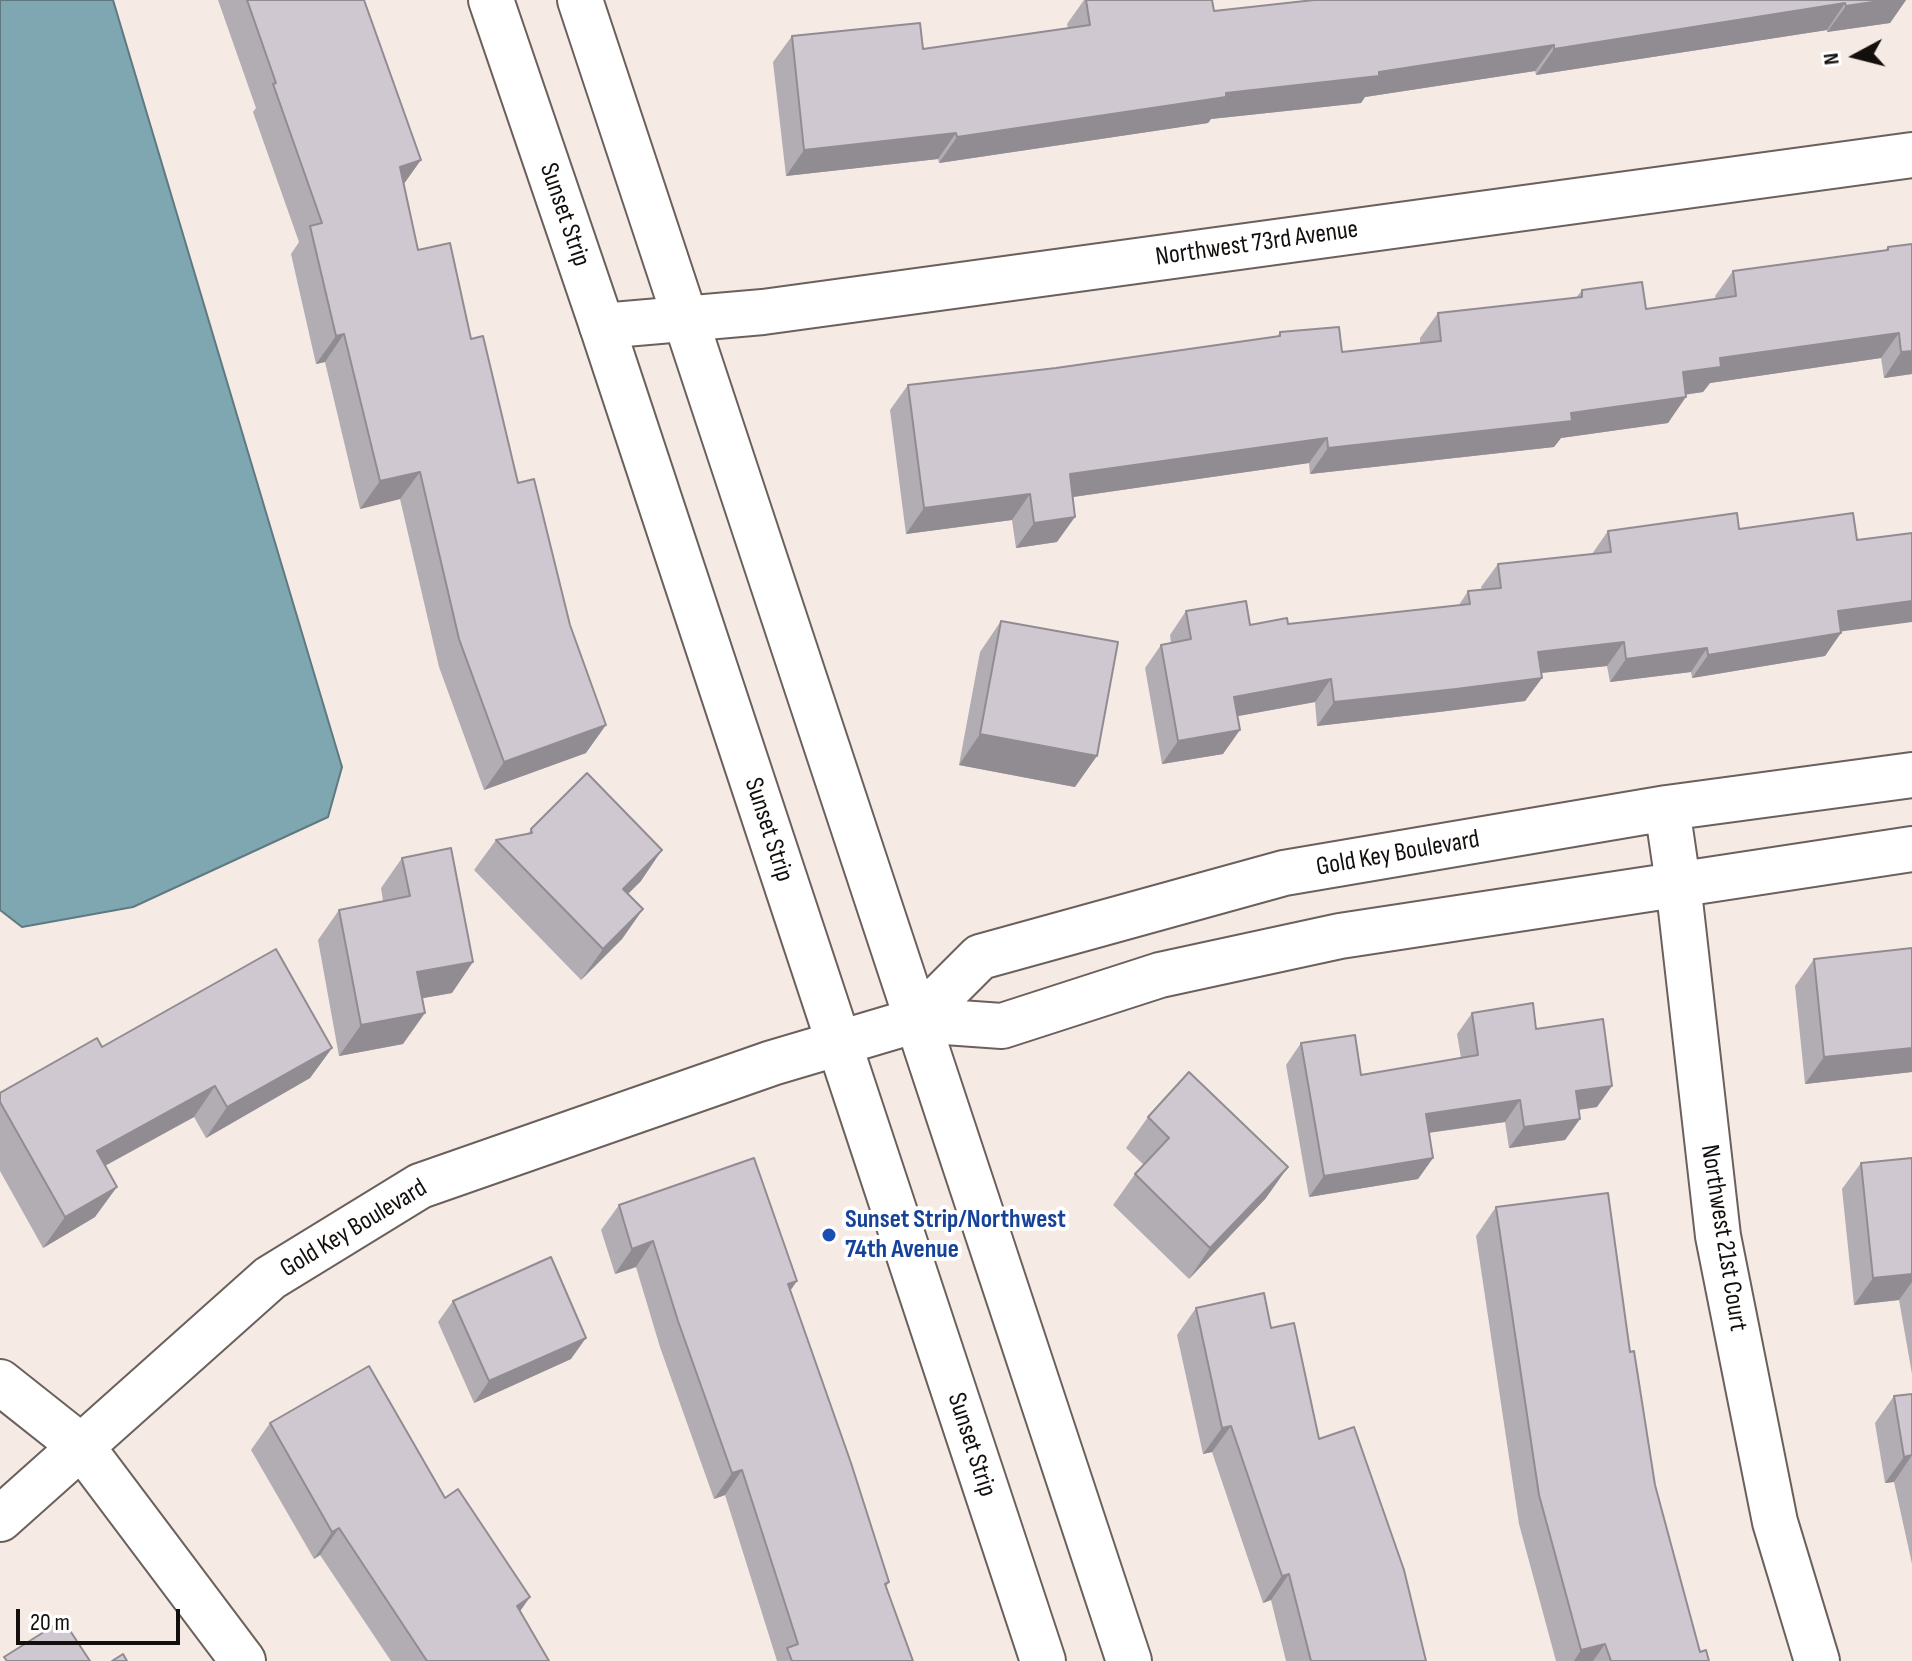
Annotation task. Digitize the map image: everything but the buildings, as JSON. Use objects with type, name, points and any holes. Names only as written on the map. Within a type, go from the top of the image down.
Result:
[{"type":"street","name":"Sunset Strip","points":[[491,0],[602,326],[1043,1661]]},
{"type":"street","points":[[580,0],[1129,1661]]},
{"type":"street","name":"Northwest 73rd Avenue","points":[[602,326],[763,312],[1912,155]]},
{"type":"street","name":"Gold Key Boulevard","points":[[917,1020],[980,957],[1284,873],[1667,808],[1912,775]]},
{"type":"street","name":"Northwest 21st Court","points":[[1667,808],[1718,1236],[1775,1522],[1817,1661]]},
{"type":"street","name":"Gold Key Boulevard","points":[[0,1519],[270,1278],[420,1186],[772,1063],[917,1020],[1002,1026],[1160,975],[1340,936],[1912,849]]},
{"type":"street","points":[[0,1382],[82,1447],[243,1661]]},
{"type":"water","points":[[0,0],[113,0],[342,767],[328,817],[133,907],[22,927],[0,910]]},
{"type":"place","name":"Sunset Strip/Northwest 74th Avenue","points":[[829,1235]]}]
